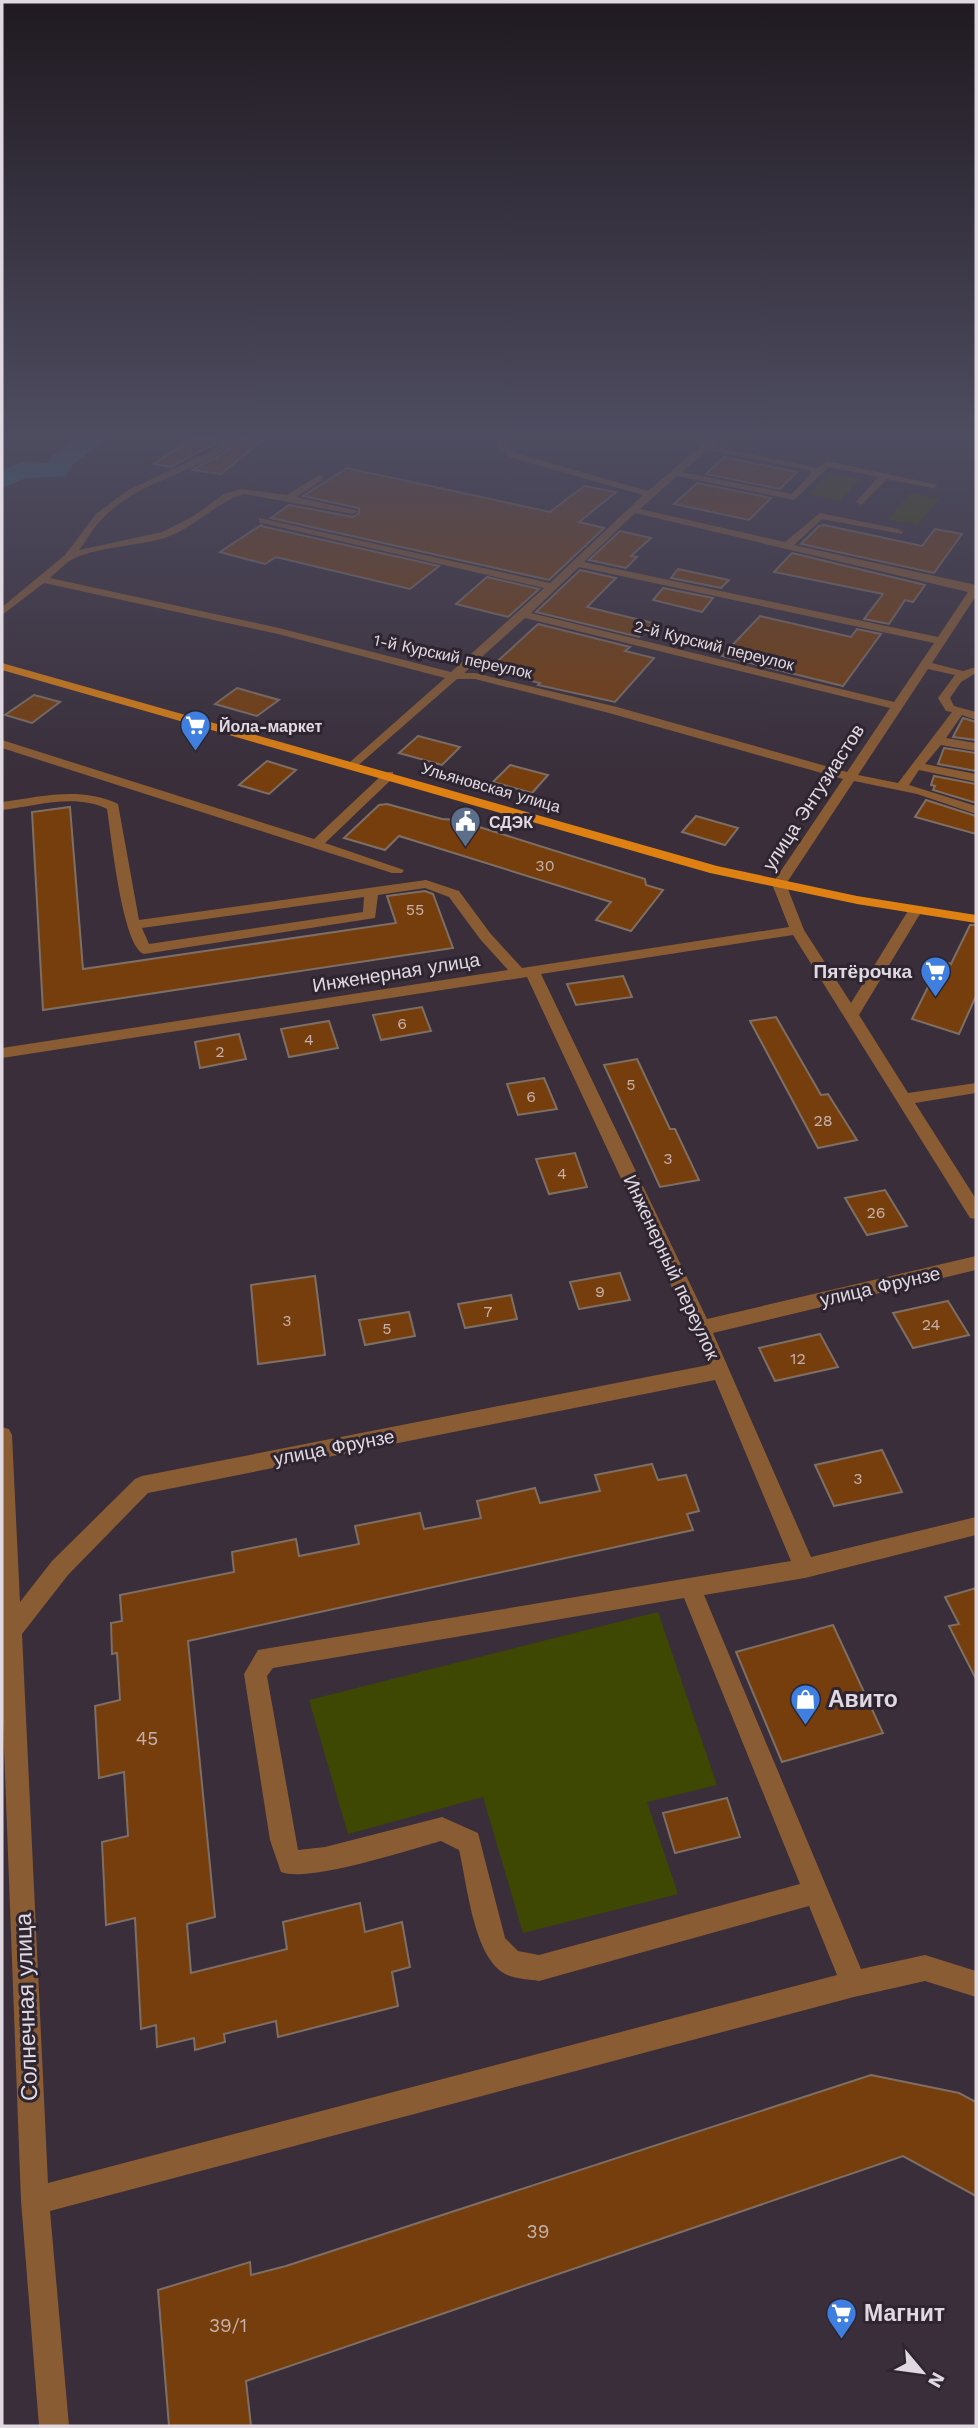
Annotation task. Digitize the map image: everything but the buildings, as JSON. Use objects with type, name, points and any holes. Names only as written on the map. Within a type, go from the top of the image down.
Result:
[{"type":"main road","name":"Ульяновская улица","points":[[2,666],[715,870],[976,919]]},
{"type":"street","points":[[2,612],[45,580],[73,552]]},
{"type":"street","points":[[69,558],[84,552]]},
{"type":"street","points":[[402,552],[553,587]]},
{"type":"street","points":[[354,765],[590,552]]},
{"type":"street","points":[[819,552],[976,589]]},
{"type":"street","points":[[578,564],[940,641]]},
{"type":"street","name":"1-й Курский переулок","points":[[45,580],[279,631],[452,676],[475,676],[563,697],[827,772],[901,788],[976,810]]},
{"type":"street","name":"улица Энтузиастов","points":[[976,589],[779,884],[797,930],[976,1213]]},
{"type":"street","name":"2-й Курский переулок","points":[[523,614],[897,706]]},
{"type":"street","points":[[924,664],[963,674]]},
{"type":"street","points":[[976,670],[963,674],[946,692],[944,698],[950,708],[976,716]]},
{"type":"street","points":[[901,788],[958,712]]},
{"type":"street","points":[[936,740],[976,747]]},
{"type":"street","points":[[2,744],[397,870]]},
{"type":"street","points":[[916,766],[976,778]]},
{"type":"street","points":[[316,844],[389,775]]},
{"type":"street","points":[[2,806],[83,797],[104,801],[113,807],[133,925],[144,949],[370,915],[371,893]]},
{"type":"street","name":"Инженерный переулок","points":[[133,925],[426,884],[454,894],[485,936],[525,971],[702,1328],[805,1567]]},
{"type":"street","points":[[851,1015],[916,909]]},
{"type":"street","name":"Инженерная улица","points":[[2,1053],[797,930]]},
{"type":"street","points":[[904,1099],[976,1088]]},
{"type":"street","name":"улица Фрунзе","points":[[702,1328],[976,1263]]},
{"type":"street","name":"улица Фрунзе","points":[[10,1632],[60,1568],[142,1485],[720,1371]]},
{"type":"street","name":"Солнечная улица","points":[[2,1435],[35,2201],[54,2426]]},
{"type":"street","points":[[816,1892],[539,1968],[511,1963],[494,1945],[469,1842],[460,1836],[442,1829],[325,1859],[290,1863],[282,1840],[255,1674],[266,1658],[805,1567],[976,1525]]},
{"type":"street","points":[[690,1587],[854,1984]]},
{"type":"street","points":[[35,2201],[854,1984],[925,1968],[976,1984]]},
{"type":"green space","points":[[658,1612],[717,1785],[647,1802],[678,1894],[523,1933],[483,1797],[348,1834],[309,1700]]},
{"type":"place","name":"Йола-маркет","points":[[196,753]]},
{"type":"place","name":"СДЭК","points":[[466,849]]},
{"type":"place","name":"Пятёрочка","points":[[935,998]]},
{"type":"place","name":"Авито","points":[[805,1726]]},
{"type":"place","name":"Магнит","points":[[841,2340]]}]
